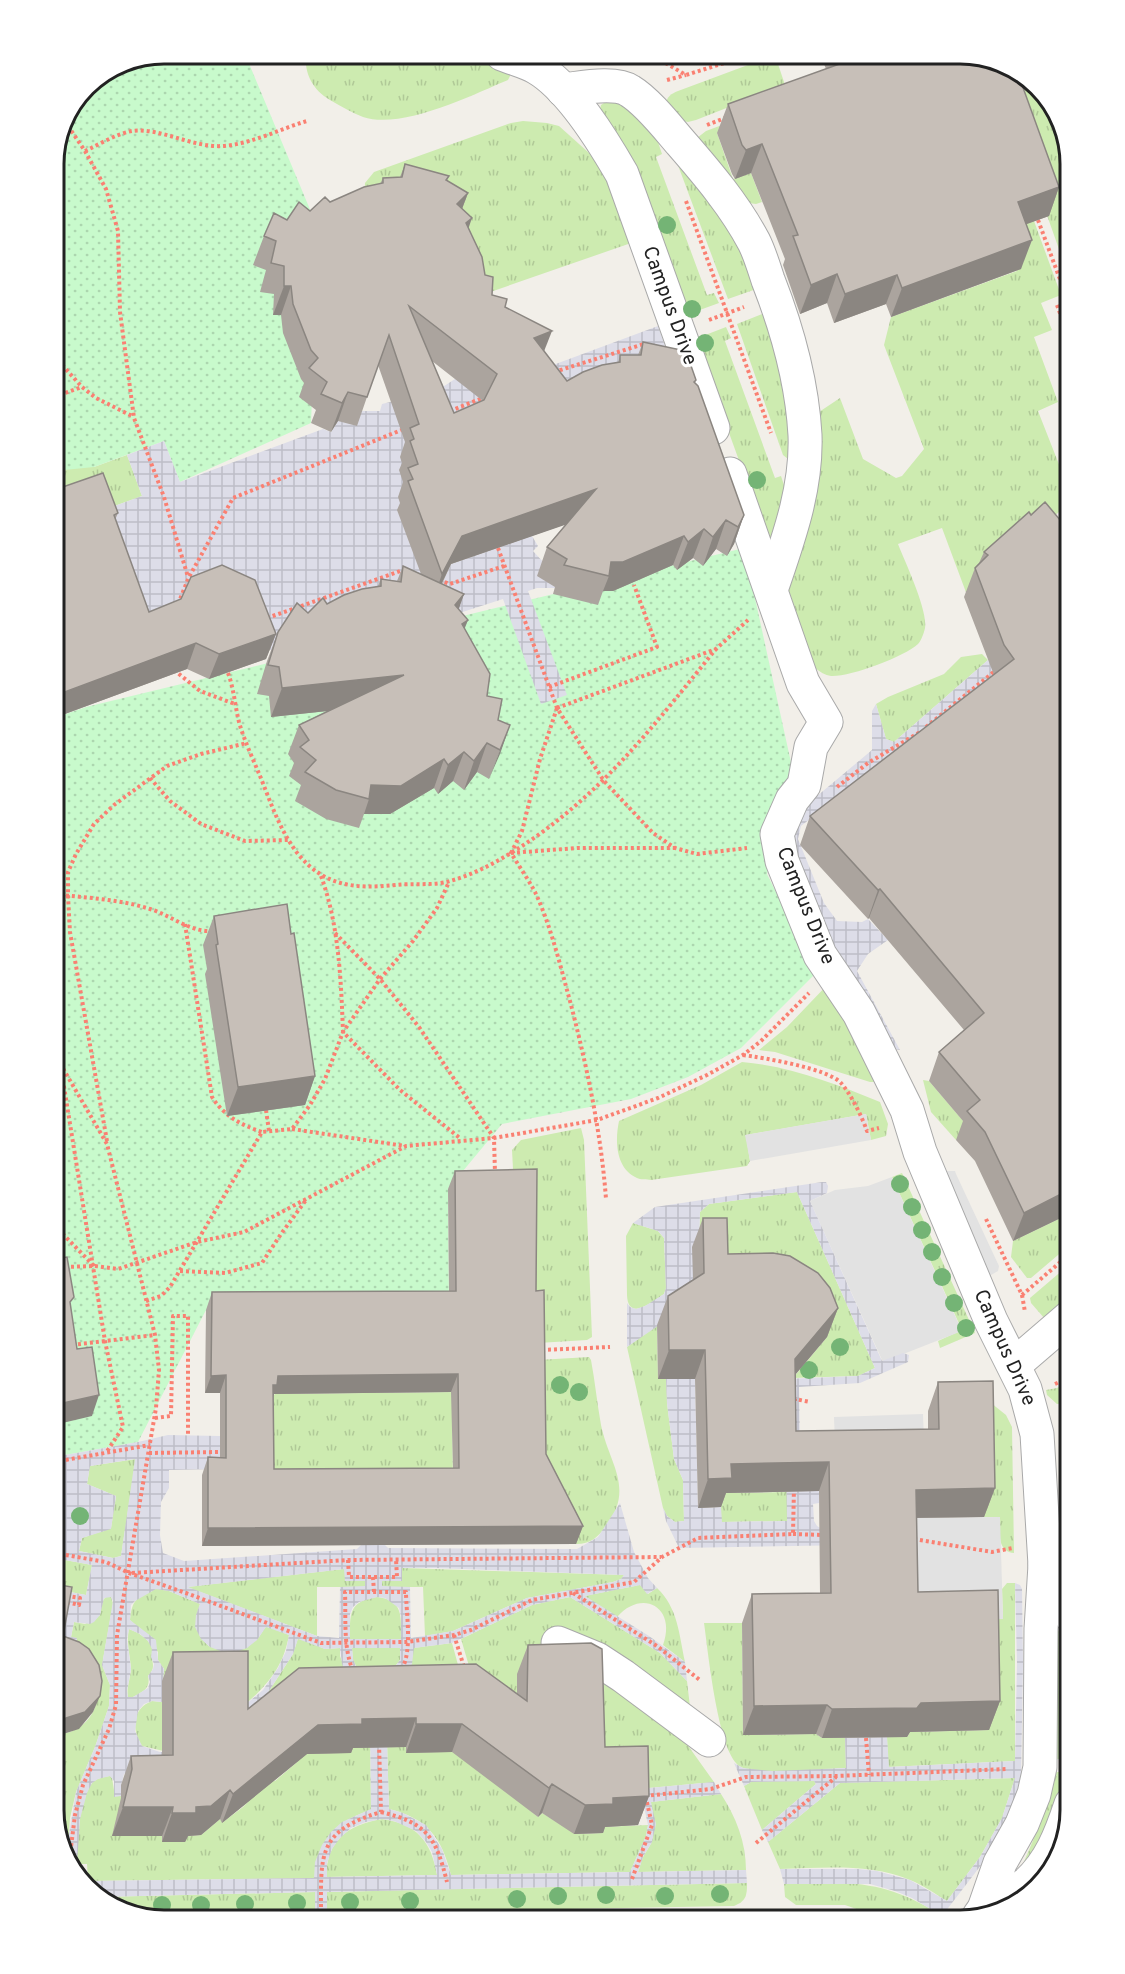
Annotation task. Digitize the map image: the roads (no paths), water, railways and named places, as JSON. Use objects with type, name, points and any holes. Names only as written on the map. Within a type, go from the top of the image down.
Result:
[{"type":"lane","name":"Campus Drive","points":[[528,64],[537,68],[563,90],[607,149],[622,174],[803,683],[826,722],[811,747],[804,785],[792,800],[777,834],[782,861],[820,955],[859,1013],[891,1074],[907,1110],[920,1152],[986,1310],[1014,1365],[1032,1412],[1037,1434],[1032,1556],[1041,1629],[1040,1767],[1034,1794],[1022,1824],[1000,1863],[983,1907]]},
{"type":"lane","points":[[563,90],[606,85],[629,90],[675,136],[713,181],[754,243],[787,331],[801,393],[805,437],[801,486],[792,531],[771,590]]},
{"type":"lane","points":[[1014,1365],[1060,1325]]},
{"type":"lane","name":"Campus Drive","points":[[1032,1556],[1060,1592]]},
{"type":"lane","points":[[558,1643],[606,1665],[709,1740]]},
{"type":"lane","name":"Campus Drive","points":[[998,1902],[1024,1886],[1042,1867],[1050,1854]]}]
